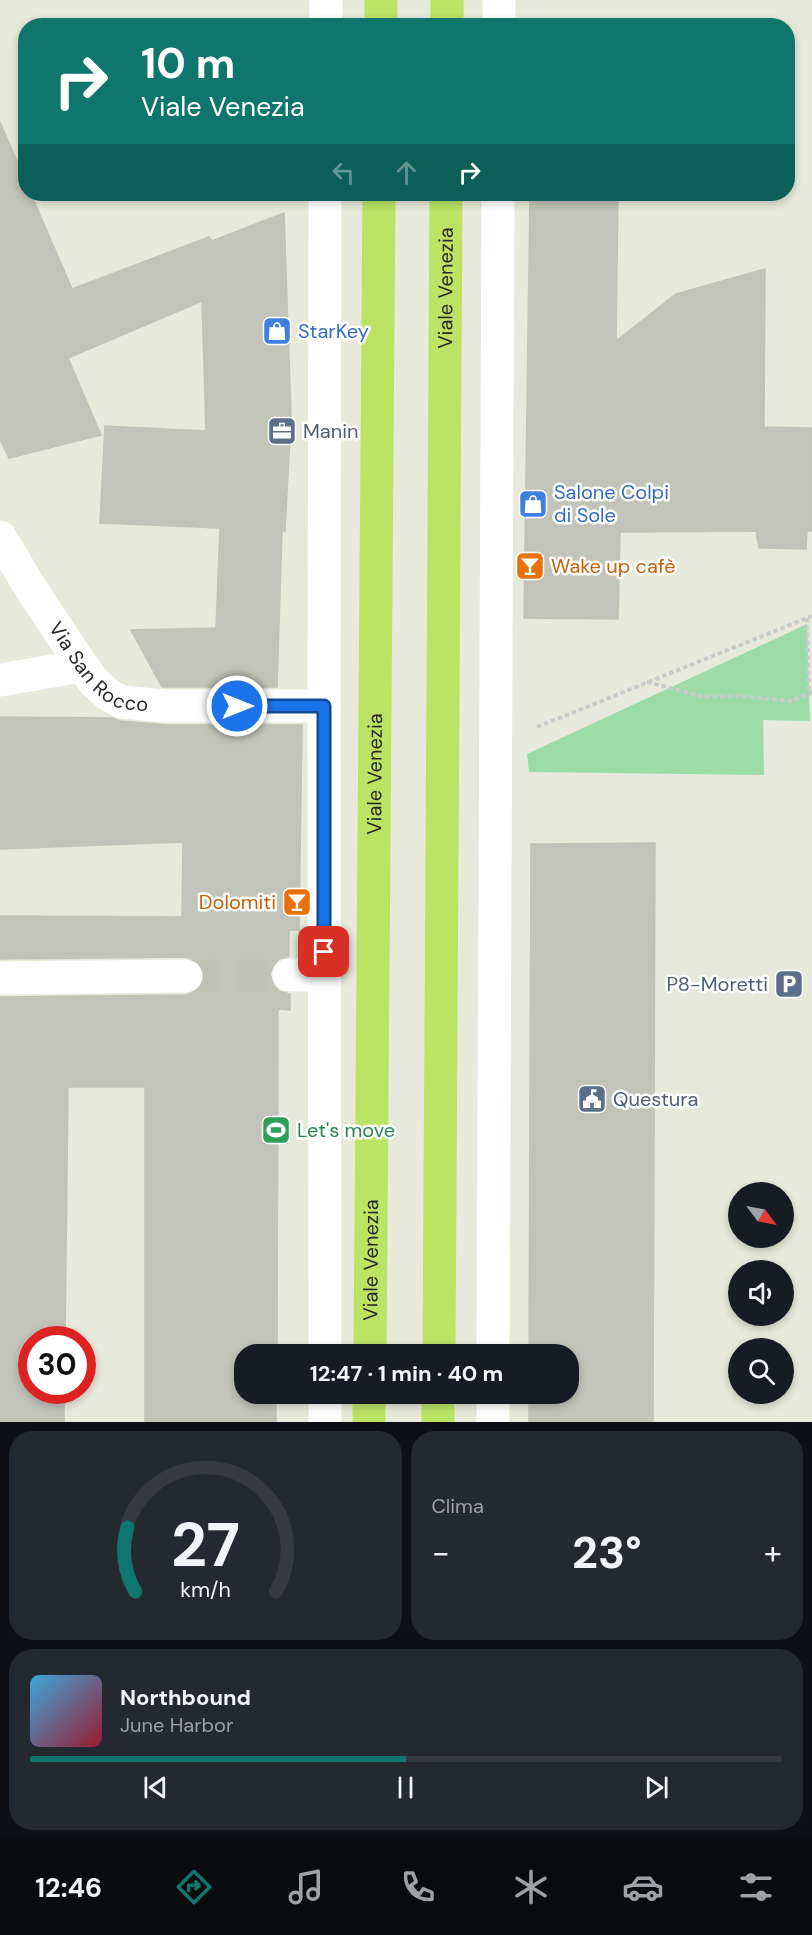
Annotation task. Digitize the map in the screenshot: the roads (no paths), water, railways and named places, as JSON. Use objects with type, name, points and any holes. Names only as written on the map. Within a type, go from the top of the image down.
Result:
[{"type":"main road","points":[[381,0],[381,18]]},
{"type":"main road","points":[[447,0],[447,18]]},
{"type":"main road","name":"Viale Venezia","points":[[370,1344],[379,201]]},
{"type":"main road","name":"Viale Venezia","points":[[438,1344],[446,201]]},
{"type":"main road","points":[[369,1404],[369,1422]]},
{"type":"main road","points":[[438,1404],[438,1422]]},
{"type":"street","points":[[326,0],[326,18]]},
{"type":"street","points":[[499,0],[499,18]]},
{"type":"street","points":[[325,201],[325,1344]]},
{"type":"street","points":[[494,1344],[498,201]]},
{"type":"street","name":"Via San Rocco","points":[[0,538],[82,666],[96,684],[110,696],[122,702],[166,706],[324,706]]},
{"type":"street","points":[[0,680],[82,666]]},
{"type":"street","points":[[290,975],[324,975]]},
{"type":"street","points":[[0,978],[186,976]]},
{"type":"street","points":[[325,1404],[325,1422]]},
{"type":"street","points":[[493,1422],[494,1404]]},
{"type":"tunnel","points":[[186,976],[289,975]]},
{"type":"place","name":"StarKey","points":[[277,331]]},
{"type":"place","name":"Manin","points":[[282,431]]},
{"type":"place","name":"Salone Colpi di Sole","points":[[533,504]]},
{"type":"place","name":"Wake up cafè","points":[[530,566]]},
{"type":"place","name":"Dolomiti","points":[[297,902]]},
{"type":"place","name":"P8-Moretti","points":[[789,984]]},
{"type":"place","name":"Questura","points":[[592,1099]]},
{"type":"place","name":"Let's move","points":[[276,1130]]}]
